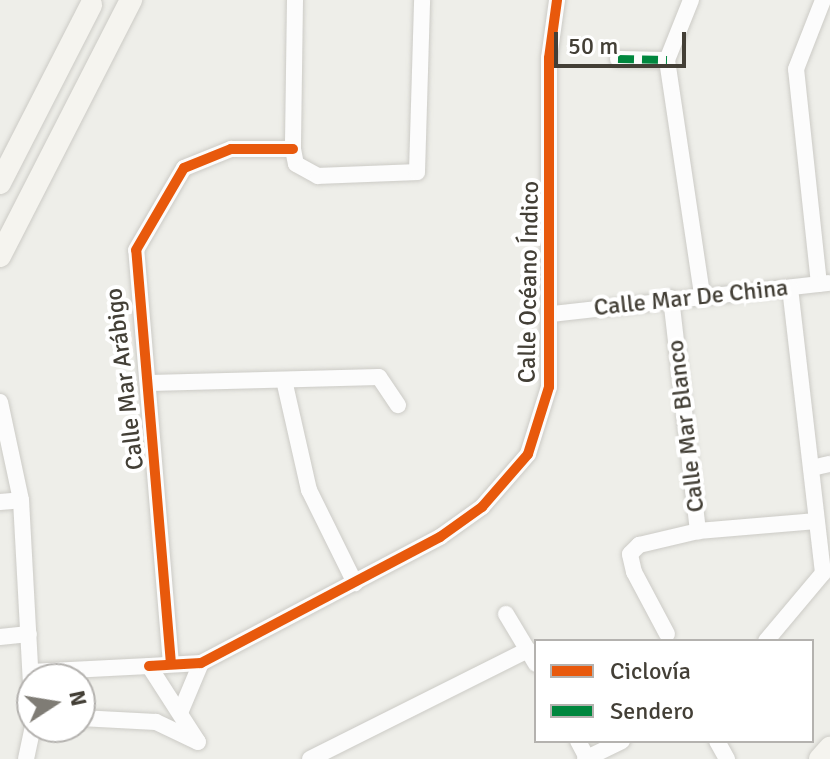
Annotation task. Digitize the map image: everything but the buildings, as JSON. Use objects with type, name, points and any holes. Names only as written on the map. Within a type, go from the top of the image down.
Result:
[{"type":"street","points":[[0,256],[116,21],[131,0]]},
{"type":"street","points":[[295,0],[293,149],[296,164],[318,176],[417,172],[422,0]]},
{"type":"street","name":"Calle Océano Índico","points":[[96,669],[201,663],[450,531],[508,482],[543,419],[552,314],[549,58],[557,0]]},
{"type":"street","points":[[691,0],[667,60],[702,294]]},
{"type":"street","points":[[823,0],[796,69],[824,284]]},
{"type":"street","points":[[0,183],[90,2],[116,21]]},
{"type":"street","points":[[618,59],[667,60]]},
{"type":"street","name":"Calle Mar Arábigo","points":[[171,664],[150,383],[132,270],[168,187],[206,155],[293,149]]},
{"type":"street","name":"Calle Mar De China","points":[[552,314],[702,294],[824,284]]},
{"type":"street","points":[[768,639],[823,573],[790,288]]},
{"type":"street","name":"Calle Mar Blanco","points":[[671,298],[698,531],[817,521]]},
{"type":"street","points":[[150,383],[379,377],[398,405]]},
{"type":"street","points":[[284,380],[309,490],[355,583]]},
{"type":"street","points":[[0,402],[21,500],[31,663]]},
{"type":"street","points":[[812,468],[830,464]]},
{"type":"street","points":[[0,502],[21,500]]},
{"type":"street","points":[[667,634],[630,554],[639,545],[698,531]]},
{"type":"street","points":[[310,759],[532,657],[506,614]]},
{"type":"street","points":[[0,637],[29,634]]},
{"type":"street","points":[[170,727],[183,709],[201,663]]},
{"type":"street","points":[[149,666],[183,709],[207,759]]},
{"type":"street","points":[[96,716],[111,715],[170,727],[198,742]]},
{"type":"street","points":[[586,758],[618,743]]},
{"type":"street","points":[[820,759],[830,748]]},
{"type":"marked path","points":[[618,59],[667,60]]},
{"type":"cycle path","points":[[149,666],[201,663],[440,537],[482,507],[528,454],[549,387],[549,58],[557,0]]},
{"type":"cycle path","points":[[171,664],[136,250],[184,168],[231,149],[293,149]]}]
